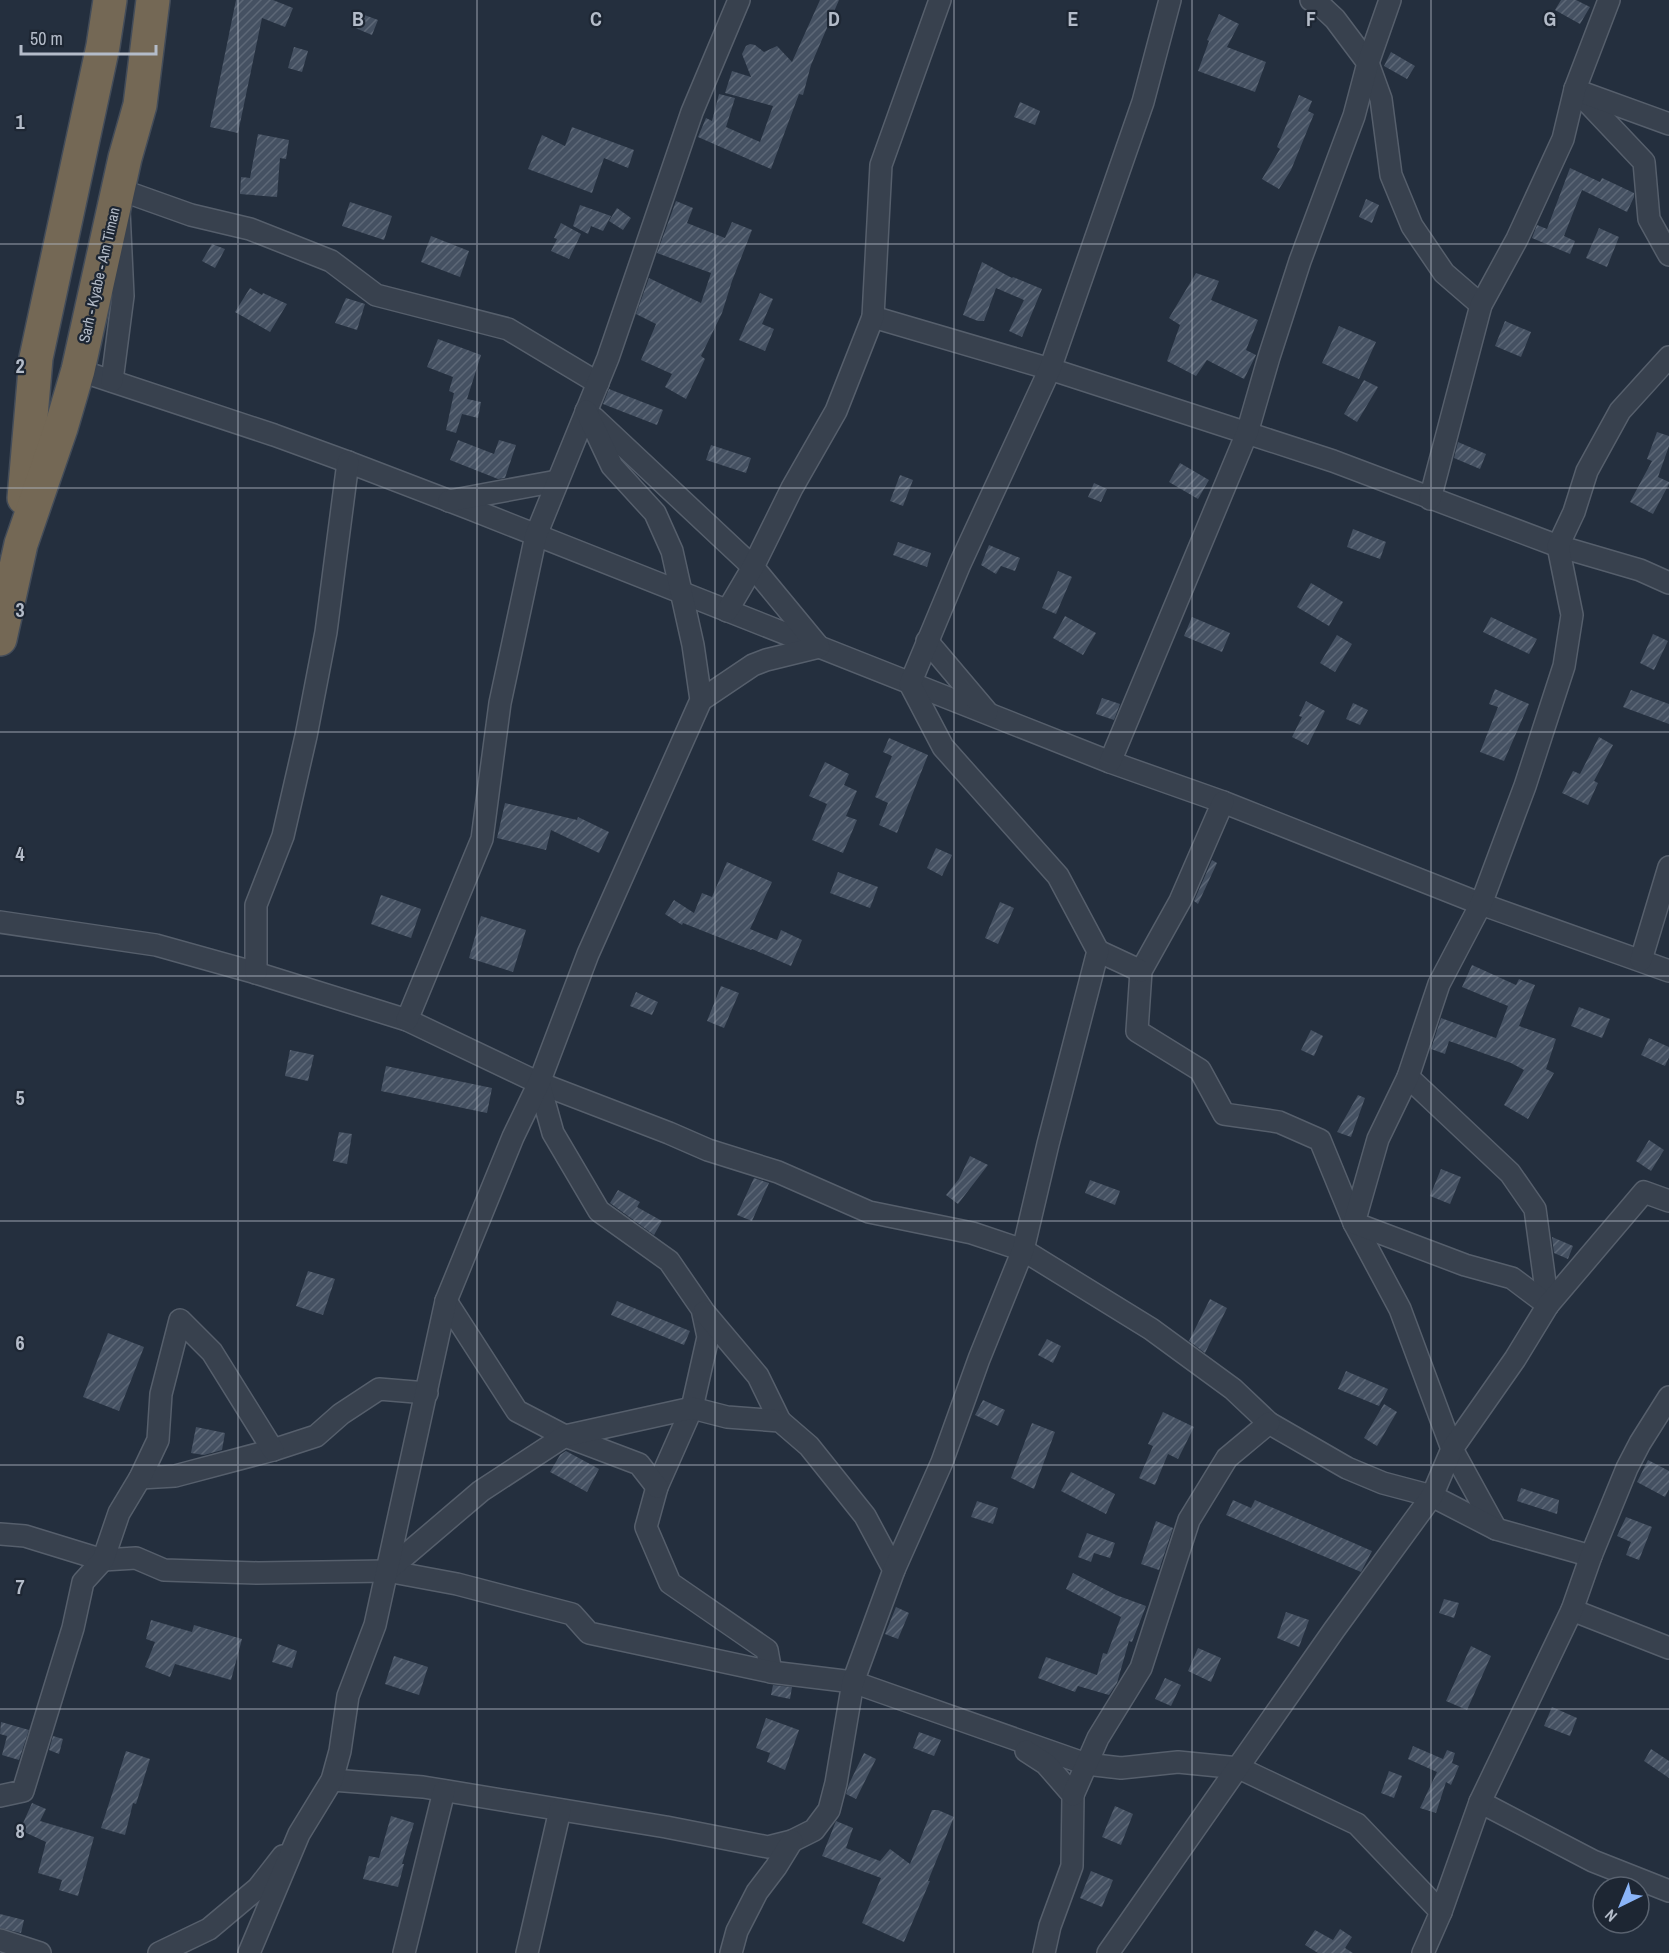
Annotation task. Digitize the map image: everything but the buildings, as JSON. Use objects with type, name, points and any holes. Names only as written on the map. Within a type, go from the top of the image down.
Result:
[{"type":"highway","name":"Sarh - Kyabe - Am Timan","points":[[21,544],[36,358],[103,46],[110,0]]},
{"type":"highway","name":"Sarh - Kyabe - Am Timan","points":[[0,639],[21,544],[61,428],[78,370],[118,189],[140,105],[153,0]]},
{"type":"street","points":[[407,1020],[482,840],[500,703],[536,535],[608,358],[692,112],[739,0]]},
{"type":"street","points":[[728,611],[753,567],[792,488],[836,411],[873,316],[881,165],[940,0]]},
{"type":"street","points":[[1141,971],[1098,951],[1058,876],[943,747],[910,684],[960,564],[1050,369],[1143,102],[1170,0]]},
{"type":"street","points":[[1311,0],[1318,3],[1335,19],[1368,63],[1381,99],[1391,175],[1412,226],[1444,273],[1480,305]]},
{"type":"street","points":[[1110,762],[1247,433],[1300,261],[1354,116],[1368,63],[1390,0]]},
{"type":"street","points":[[1430,499],[1480,305],[1517,239],[1563,139],[1575,89],[1604,2]]},
{"type":"street","points":[[1575,89],[1669,124]]},
{"type":"street","points":[[1575,89],[1644,162],[1649,219],[1669,255]]},
{"type":"street","points":[[112,381],[123,296],[118,189],[191,215],[250,229],[331,261],[376,295],[508,329],[598,383]]},
{"type":"street","points":[[873,316],[1050,369],[1333,461],[1557,546],[1640,570],[1669,583]]},
{"type":"street","points":[[1354,1223],[1378,1139],[1408,1077],[1439,984],[1481,904],[1525,786],[1564,666],[1572,615],[1557,546],[1574,512],[1587,471],[1620,411],[1669,357]]},
{"type":"street","points":[[78,370],[348,462],[1110,762],[1223,802],[1481,904],[1669,971]]},
{"type":"street","points":[[586,411],[753,567],[819,647]]},
{"type":"street","points":[[586,411],[612,466],[655,513],[672,551],[693,645],[701,700]]},
{"type":"street","points":[[256,973],[256,905],[283,836],[306,736],[326,632],[348,462]]},
{"type":"street","points":[[449,501],[557,481]]},
{"type":"street","points":[[927,641],[989,715]]},
{"type":"street","points":[[159,1953],[210,1929],[258,1888],[299,1834],[332,1780],[340,1751],[348,1696],[375,1625],[446,1301],[513,1137],[539,1083],[588,954],[701,700],[753,665],[819,647]]},
{"type":"street","points":[[1223,802],[1180,901],[1141,971],[1137,1031],[1200,1070],[1224,1114],[1279,1122],[1320,1140],[1354,1223],[1400,1309],[1452,1449],[1496,1529]]},
{"type":"street","points":[[1641,960],[1669,867]]},
{"type":"street","points":[[0,922],[156,945],[256,973],[407,1020],[539,1083],[708,1150],[778,1172],[869,1212],[972,1233],[1023,1250],[1151,1329],[1193,1358],[1233,1389],[1269,1423],[1347,1468],[1383,1483],[1432,1496],[1496,1529],[1591,1556]]},
{"type":"street","points":[[332,1780],[444,1791],[666,1827],[768,1847],[792,1841],[814,1830],[829,1810],[854,1682],[894,1570],[942,1462],[979,1359],[1023,1250],[1098,951]]},
{"type":"street","points":[[1408,1077],[1510,1173],[1535,1209],[1548,1305]]},
{"type":"street","points":[[539,1083],[553,1133],[599,1211],[669,1261],[702,1309],[758,1376],[780,1421],[809,1446],[865,1516],[894,1570]]},
{"type":"street","points":[[1108,1953],[1334,1630],[1432,1496],[1452,1449],[1515,1359],[1548,1305],[1644,1192],[1669,1201]]},
{"type":"street","points":[[1354,1223],[1465,1265],[1512,1278],[1548,1305]]},
{"type":"street","points":[[446,1301],[517,1411],[565,1436],[639,1464],[657,1487]]},
{"type":"street","points":[[702,1309],[708,1337],[692,1408],[657,1487],[646,1527],[670,1584],[767,1650],[771,1672]]},
{"type":"street","points":[[0,1796],[22,1791],[73,1628],[83,1582],[103,1560],[119,1514],[158,1440],[161,1394],[180,1320],[212,1352],[273,1450]]},
{"type":"street","points":[[140,1478],[174,1476],[273,1450],[316,1436],[341,1414],[379,1389],[427,1393]]},
{"type":"street","points":[[387,1570],[481,1491],[565,1436],[692,1408],[727,1417],[780,1421]]},
{"type":"street","points":[[1423,1953],[1441,1912],[1480,1802],[1572,1610],[1627,1468],[1640,1443],[1666,1410]]},
{"type":"street","points":[[1044,1953],[1050,1926],[1072,1866],[1073,1795],[1098,1738],[1142,1668],[1189,1520],[1227,1458],[1269,1423]]},
{"type":"street","points":[[0,1534],[25,1536],[103,1560],[136,1558],[164,1570],[258,1573],[387,1570],[457,1584],[572,1614],[588,1633],[771,1672],[854,1682],[1086,1764],[1121,1768],[1178,1762],[1239,1767],[1357,1824],[1441,1912]]},
{"type":"street","points":[[1572,1610],[1669,1648]]},
{"type":"street","points":[[1006,1737],[1046,1764],[1073,1795]]},
{"type":"street","points":[[404,1953],[444,1791]]},
{"type":"street","points":[[1480,1802],[1593,1861],[1669,1891]]},
{"type":"street","points":[[527,1953],[560,1810]]},
{"type":"street","points":[[249,1953],[299,1834]]},
{"type":"street","points":[[731,1953],[737,1931],[757,1892],[792,1841]]},
{"type":"street","points":[[0,1940],[40,1953]]}]
